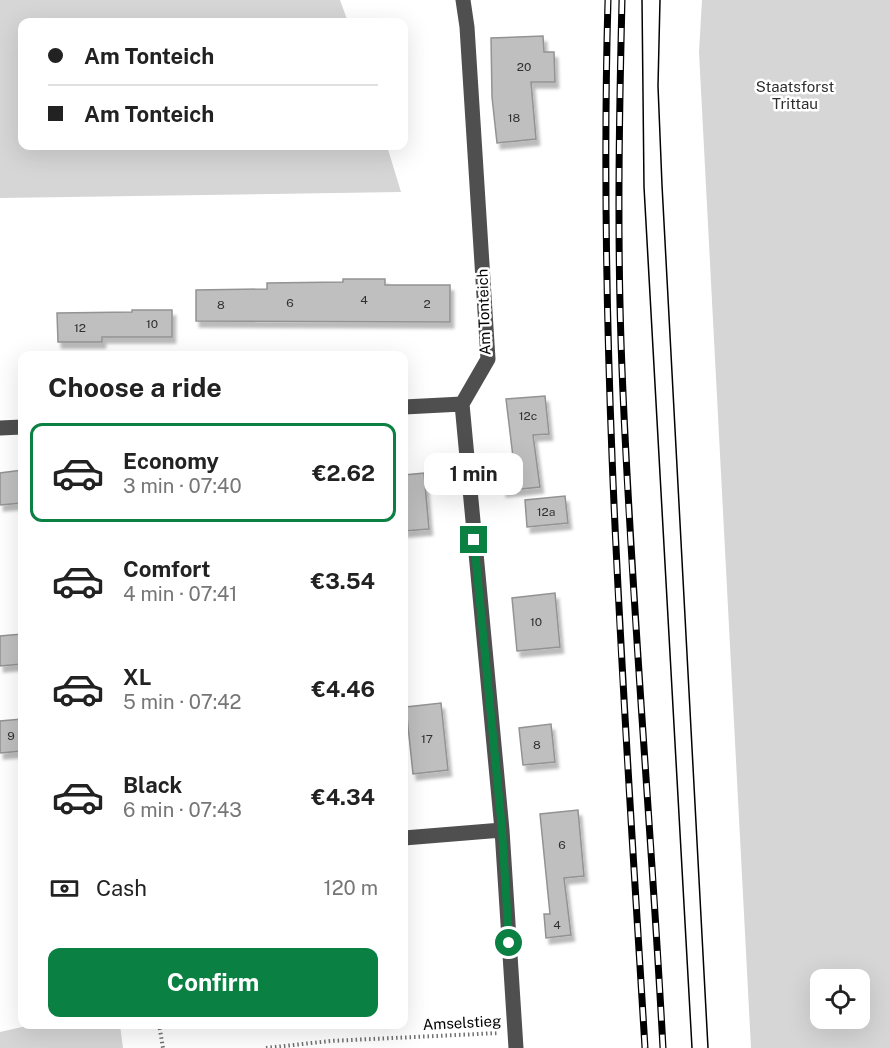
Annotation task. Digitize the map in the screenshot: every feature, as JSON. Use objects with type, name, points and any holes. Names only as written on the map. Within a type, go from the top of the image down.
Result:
[{"type":"street","name":"Am Tonteich","points":[[462,404],[488,359],[467,27],[463,0]]},
{"type":"street","points":[[408,407],[462,404],[502,830],[516,1040]]},
{"type":"street","points":[[0,428],[18,427]]},
{"type":"street","points":[[408,838],[502,830]]},
{"type":"path","points":[[160,1029],[163,1048]]},
{"type":"path","name":"Amselstieg","points":[[266,1048],[330,1041],[516,1040]]},
{"type":"green space","points":[[0,0],[340,0],[347,18],[18,18],[18,150],[388,150],[401,192],[0,198]]},
{"type":"green space","name":"Staatsforst Trittau","points":[[702,0],[889,0],[889,1048],[751,1048],[699,52]]},
{"type":"green space","points":[[18,1028],[121,1029],[123,1048],[0,1048],[0,1032]]},
{"type":"building","points":[[543,36],[544,52],[554,52],[555,82],[531,82],[536,139],[497,143],[492,97],[491,38]]},
{"type":"building","points":[[343,279],[385,279],[385,285],[450,285],[450,322],[196,321],[196,290],[267,289],[267,283],[343,282]]},
{"type":"building","points":[[132,310],[172,310],[172,337],[102,337],[102,342],[58,342],[57,313],[132,312]]},
{"type":"building","points":[[545,396],[549,434],[533,435],[540,487],[503,491],[500,458],[513,457],[506,399]]},
{"type":"building","points":[[18,471],[18,503],[0,505],[0,473]]},
{"type":"building","points":[[424,473],[429,529],[408,531],[408,475]]},
{"type":"building","points":[[565,496],[568,523],[527,527],[525,500]]},
{"type":"building","points":[[555,593],[560,647],[517,651],[512,598]]},
{"type":"building","points":[[18,634],[18,664],[0,666],[0,636]]},
{"type":"building","points":[[441,703],[448,770],[413,774],[408,707]]},
{"type":"building","points":[[18,719],[18,751],[0,753],[0,721]]},
{"type":"building","points":[[551,724],[555,762],[523,765],[519,728]]},
{"type":"building","points":[[578,810],[584,876],[564,878],[571,935],[546,938],[544,914],[550,914],[540,814]]},
{"type":"tram line","points":[[642,0],[644,187],[692,1048]]},
{"type":"tram line","points":[[660,0],[658,86],[662,185],[708,1048]]},
{"type":"railway","points":[[608,0],[606,131],[610,393],[621,655],[645,1048]]},
{"type":"railway","points":[[622,0],[619,184],[622,369],[663,1048]]},
{"type":"route","points":[[474,540],[502,830],[509,943]]}]
